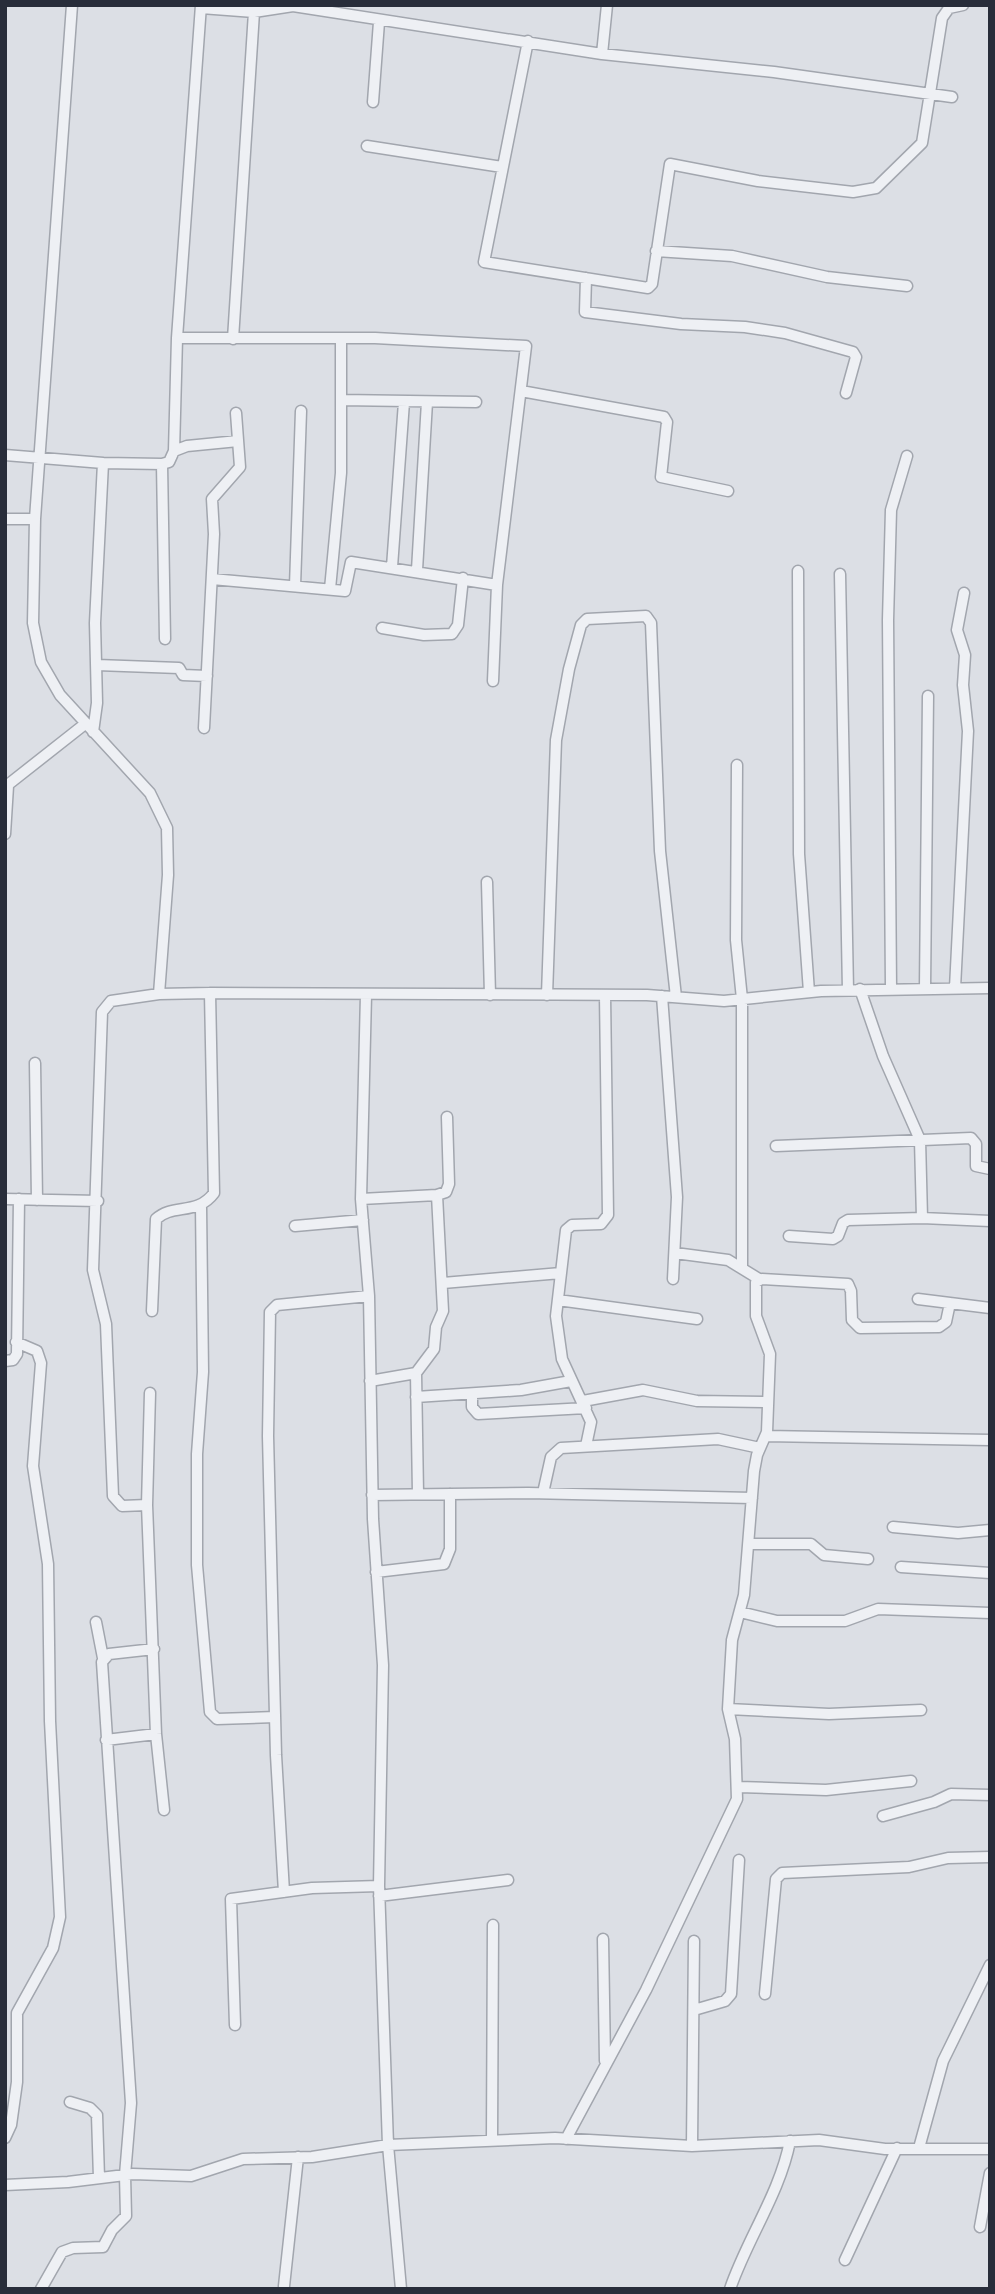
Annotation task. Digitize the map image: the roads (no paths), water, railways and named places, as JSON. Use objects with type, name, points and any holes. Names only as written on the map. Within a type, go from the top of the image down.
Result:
[{"type":"street","points":[[72,5],[35,519],[33,623],[41,662],[60,695],[150,793],[167,828],[159,993]]},
{"type":"street","points":[[602,54],[607,5]]},
{"type":"street","points":[[528,41],[484,262],[650,287],[670,164],[758,181],[853,192],[870,191],[920,147],[942,18],[948,8],[963,5]]},
{"type":"street","points":[[5,455],[103,463],[163,464],[169,462],[174,451],[177,338],[201,7],[254,12],[293,6],[379,22],[528,41],[602,54],[774,72],[952,97]]},
{"type":"street","points":[[233,339],[254,12]]},
{"type":"street","points":[[373,102],[379,22]]},
{"type":"street","points":[[367,146],[502,167]]},
{"type":"street","points":[[656,251],[732,256],[827,277],[907,286]]},
{"type":"street","points":[[586,278],[585,312],[681,324],[759,329],[853,352],[856,357],[846,393]]},
{"type":"street","points":[[177,338],[341,338],[523,344],[527,348],[497,585],[493,681]]},
{"type":"street","points":[[330,589],[341,473],[341,338]]},
{"type":"street","points":[[522,391],[664,417],[667,422],[661,477],[728,491]]},
{"type":"street","points":[[341,400],[475,402]]},
{"type":"street","points":[[392,567],[404,402]]},
{"type":"street","points":[[417,570],[427,402]]},
{"type":"street","points":[[295,586],[301,411]]},
{"type":"street","points":[[204,728],[212,579],[212,499],[240,467],[236,413]]},
{"type":"street","points":[[174,451],[187,446],[238,441]]},
{"type":"street","points":[[891,988],[888,633],[891,510],[907,457]]},
{"type":"street","points":[[5,834],[6,786],[89,728],[97,703],[95,623],[103,463]]},
{"type":"street","points":[[163,464],[165,639]]},
{"type":"street","points":[[5,519],[35,519]]},
{"type":"street","points":[[212,579],[347,590],[350,562],[417,570],[497,585]]},
{"type":"street","points":[[798,571],[799,854],[809,992]]},
{"type":"street","points":[[840,574],[848,990]]},
{"type":"street","points":[[382,628],[424,635],[452,634],[458,625],[463,578]]},
{"type":"street","points":[[955,988],[968,732],[963,685],[965,655],[957,630],[964,593]]},
{"type":"street","points":[[547,995],[556,740],[569,669],[581,625],[587,619],[646,616],[651,623],[660,851],[676,997]]},
{"type":"street","points":[[97,665],[179,668],[183,675],[207,676]]},
{"type":"street","points":[[925,988],[928,696]]},
{"type":"street","points":[[737,765],[736,940],[742,999],[741,1268]]},
{"type":"street","points":[[487,882],[490,995]]},
{"type":"street","points":[[147,1505],[122,1506],[113,1496],[106,1324],[93,1270],[98,1201],[102,1012],[111,1001],[159,993],[210,993],[605,995],[724,1001],[860,989],[990,988]]},
{"type":"street","points":[[860,989],[883,1056],[920,1140],[922,1217]]},
{"type":"street","points":[[152,1311],[156,1219],[165,1213],[201,1206],[214,1193],[210,993]]},
{"type":"street","points":[[366,995],[361,1199],[369,1296],[372,1495],[383,1665],[379,1891],[388,2145],[401,2289]]},
{"type":"street","points":[[586,1446],[591,1422],[571,1381],[558,1338],[558,1300],[567,1227],[601,1224],[608,1214],[605,995]]},
{"type":"street","points":[[662,996],[677,1197],[673,1279]]},
{"type":"street","points":[[35,1063],[37,1200]]},
{"type":"street","points":[[361,1199],[437,1195],[446,1192],[449,1184],[447,1117]]},
{"type":"street","points":[[776,1146],[974,1139],[976,1166],[990,1169]]},
{"type":"street","points":[[418,1494],[416,1373],[434,1349],[436,1327],[443,1311],[437,1195]]},
{"type":"street","points":[[5,1199],[98,1201]]},
{"type":"street","points":[[5,1361],[16,1357],[19,1199]]},
{"type":"street","points":[[201,1206],[203,1372],[197,1454],[197,1565],[210,1712],[217,1719],[275,1717]]},
{"type":"street","points":[[789,1236],[832,1239],[838,1236],[843,1223],[848,1220],[922,1217],[990,1221]]},
{"type":"street","points":[[295,1226],[363,1220]]},
{"type":"street","points":[[674,1253],[727,1260],[759,1279],[848,1284],[851,1291],[852,1320],[860,1328],[939,1327],[946,1322],[950,1303]]},
{"type":"street","points":[[443,1283],[561,1273]]},
{"type":"street","points":[[566,2139],[646,1990],[654,1968],[734,1807],[738,1787],[735,1739],[728,1709],[732,1640],[740,1612],[760,1448],[766,1436],[769,1354],[756,1316],[759,1279]]},
{"type":"street","points":[[284,1892],[275,1717],[268,1436],[270,1312],[277,1305],[369,1296]]},
{"type":"street","points":[[918,1299],[990,1308]]},
{"type":"street","points":[[558,1300],[697,1319]]},
{"type":"street","points":[[5,2138],[10,2125],[17,2082],[17,2013],[53,1948],[60,1917],[50,1709],[48,1564],[33,1466],[41,1363],[37,1351],[16,1342]]},
{"type":"street","points":[[370,1381],[416,1373]]},
{"type":"street","points":[[416,1397],[472,1394],[571,1381]]},
{"type":"street","points":[[472,1394],[471,1407],[478,1414],[584,1404],[643,1390],[697,1401],[767,1402]]},
{"type":"street","points":[[150,1393],[147,1505],[156,1734],[164,1810]]},
{"type":"street","points":[[766,1436],[990,1440]]},
{"type":"street","points":[[542,1493],[554,1452],[561,1448],[718,1439],[760,1448]]},
{"type":"street","points":[[372,1495],[542,1493],[752,1498]]},
{"type":"street","points":[[376,1572],[444,1564],[450,1549],[450,1494]]},
{"type":"street","points":[[894,1527],[958,1533],[990,1530]]},
{"type":"street","points":[[748,1544],[811,1544],[824,1555],[869,1559]]},
{"type":"street","points":[[901,1567],[990,1573]]},
{"type":"street","points":[[740,1612],[777,1622],[845,1621],[878,1609],[990,1614]]},
{"type":"street","points":[[41,2289],[62,2252],[73,2248],[103,2247],[112,2230],[122,2222],[127,2209],[125,2175],[131,2103],[106,1740],[103,1658],[96,1622]]},
{"type":"street","points":[[103,1658],[108,1654],[154,1649]]},
{"type":"street","points":[[728,1709],[829,1714],[922,1710]]},
{"type":"street","points":[[106,1740],[156,1734]]},
{"type":"street","points":[[738,1787],[826,1790],[911,1781]]},
{"type":"street","points":[[883,1816],[934,1802],[951,1794],[990,1795]]},
{"type":"street","points":[[765,1994],[776,1880],[782,1874],[909,1867],[948,1858],[990,1857]]},
{"type":"street","points":[[694,2010],[725,2001],[731,1994],[739,1860]]},
{"type":"street","points":[[235,2025],[229,1903],[233,1898],[284,1892],[379,1891],[508,1880]]},
{"type":"street","points":[[492,2141],[493,1925]]},
{"type":"street","points":[[603,1939],[605,2064]]},
{"type":"street","points":[[692,2146],[694,1941]]},
{"type":"street","points":[[919,2148],[943,2061],[990,1965]]},
{"type":"street","points":[[70,2102],[90,2108],[97,2115],[99,2178]]},
{"type":"street","points":[[6,2183],[125,2175],[191,2176],[243,2159],[298,2157],[388,2145],[492,2141],[566,2139],[692,2146],[819,2140],[897,2148],[990,2148]]},
{"type":"street","points":[[730,2289],[742,2253],[782,2172],[790,2141]]},
{"type":"street","points":[[845,2260],[897,2148]]},
{"type":"street","points":[[284,2286],[298,2157]]},
{"type":"street","points":[[980,2227],[990,2173]]}]
